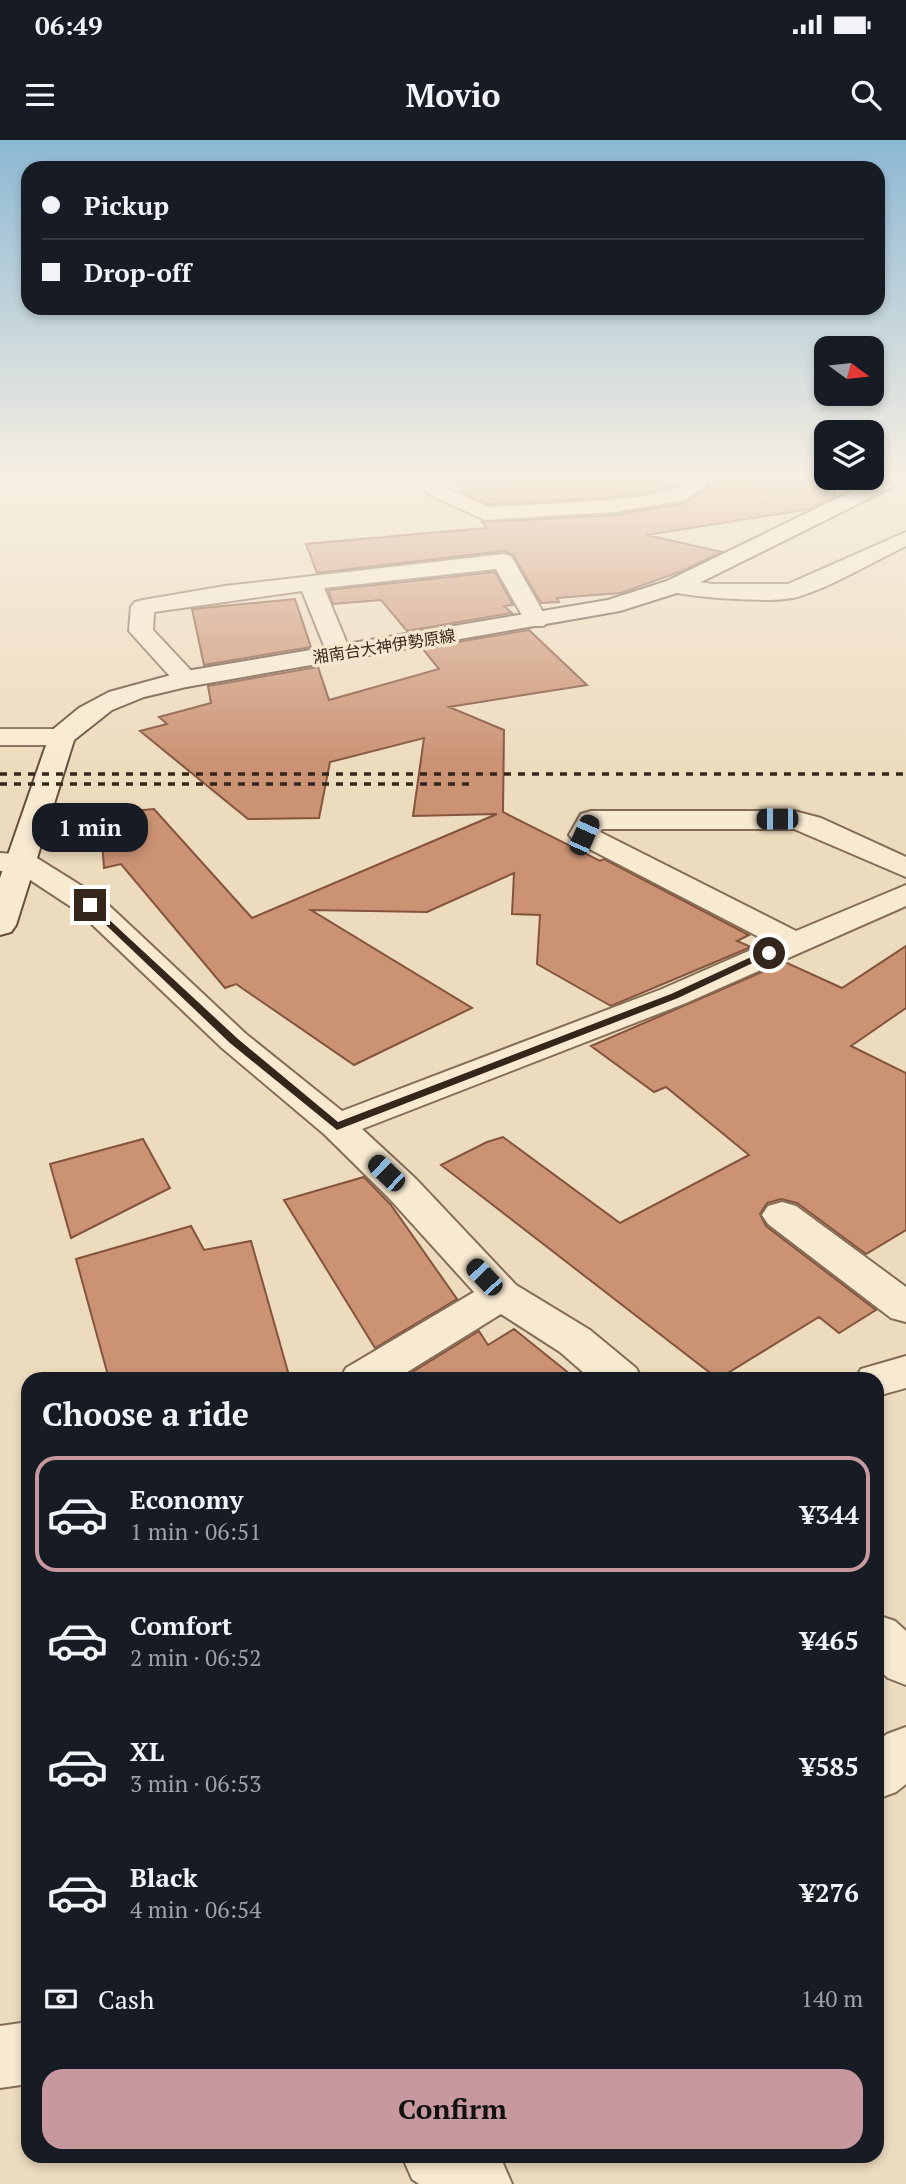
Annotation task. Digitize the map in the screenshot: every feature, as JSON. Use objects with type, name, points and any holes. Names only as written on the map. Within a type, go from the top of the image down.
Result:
[{"type":"street","points":[[186,678],[141,631],[143,607],[225,593],[386,574]]},
{"type":"street","points":[[510,574],[536,621]]},
{"type":"street","name":"湘南台大神伊勢原線","points":[[61,737],[76,720],[109,700],[143,687],[612,606],[675,586],[699,574]]},
{"type":"street","points":[[675,586],[713,591],[792,592],[829,574]]},
{"type":"street","points":[[310,583],[339,653]]},
{"type":"street","points":[[0,737],[61,737],[11,861],[0,925]]},
{"type":"street","points":[[793,942],[584,835],[591,820],[794,820],[811,824],[906,868]]},
{"type":"street","points":[[11,861],[90,905],[234,1041],[337,1126],[402,1188],[501,1295],[575,1341],[613,1372]]},
{"type":"street","points":[[337,1126],[674,996],[906,894]]},
{"type":"street","points":[[782,1215],[906,1308]]},
{"type":"street","points":[[374,1372],[501,1295]]},
{"type":"street","points":[[884,1378],[906,1372]]},
{"type":"street","points":[[884,1643],[906,1663]]},
{"type":"street","points":[[884,1769],[906,1751]]},
{"type":"street","points":[[0,2057],[21,2054]]},
{"type":"street","points":[[446,2163],[478,2184]]},
{"type":"building","points":[[473,574],[496,574],[513,605],[504,606],[512,613],[407,631],[381,600],[333,604],[328,590]]},
{"type":"building","points":[[524,574],[673,574],[621,593],[557,598],[559,602],[541,603]]},
{"type":"building","points":[[295,599],[311,647],[204,665],[192,609]]},
{"type":"building","points":[[529,630],[587,685],[449,707],[504,730],[503,812],[600,861],[604,859],[749,935],[737,941],[751,947],[611,1006],[537,964],[540,915],[512,914],[514,873],[427,912],[311,910],[472,1008],[354,1065],[236,984],[225,988],[121,864],[104,868],[100,814],[154,809],[252,918],[497,814],[413,816],[424,738],[330,762],[319,818],[248,819],[140,731],[167,724],[159,717],[211,703],[208,686],[318,667],[329,700],[439,669],[422,648]]},
{"type":"building","points":[[906,946],[906,1008],[851,1046],[906,1073],[906,1230],[866,1254],[797,1203],[781,1199],[767,1203],[760,1214],[766,1226],[876,1310],[839,1333],[819,1317],[729,1372],[709,1372],[441,1165],[503,1137],[620,1223],[749,1155],[666,1087],[654,1092],[591,1046],[785,962],[842,988]]},
{"type":"building","points":[[143,1139],[170,1188],[71,1238],[50,1164]]},
{"type":"building","points":[[364,1177],[391,1205],[457,1299],[375,1348],[284,1200]]},
{"type":"building","points":[[191,1226],[204,1250],[251,1241],[288,1372],[107,1372],[76,1259]]},
{"type":"building","points":[[514,1329],[567,1372],[412,1372],[479,1331],[488,1345]]},
{"type":"railway","points":[[0,774],[906,774]]},
{"type":"railway","points":[[0,784],[476,784]]},
{"type":"route","points":[[90,905],[234,1041],[337,1126],[674,996],[769,953]]}]
